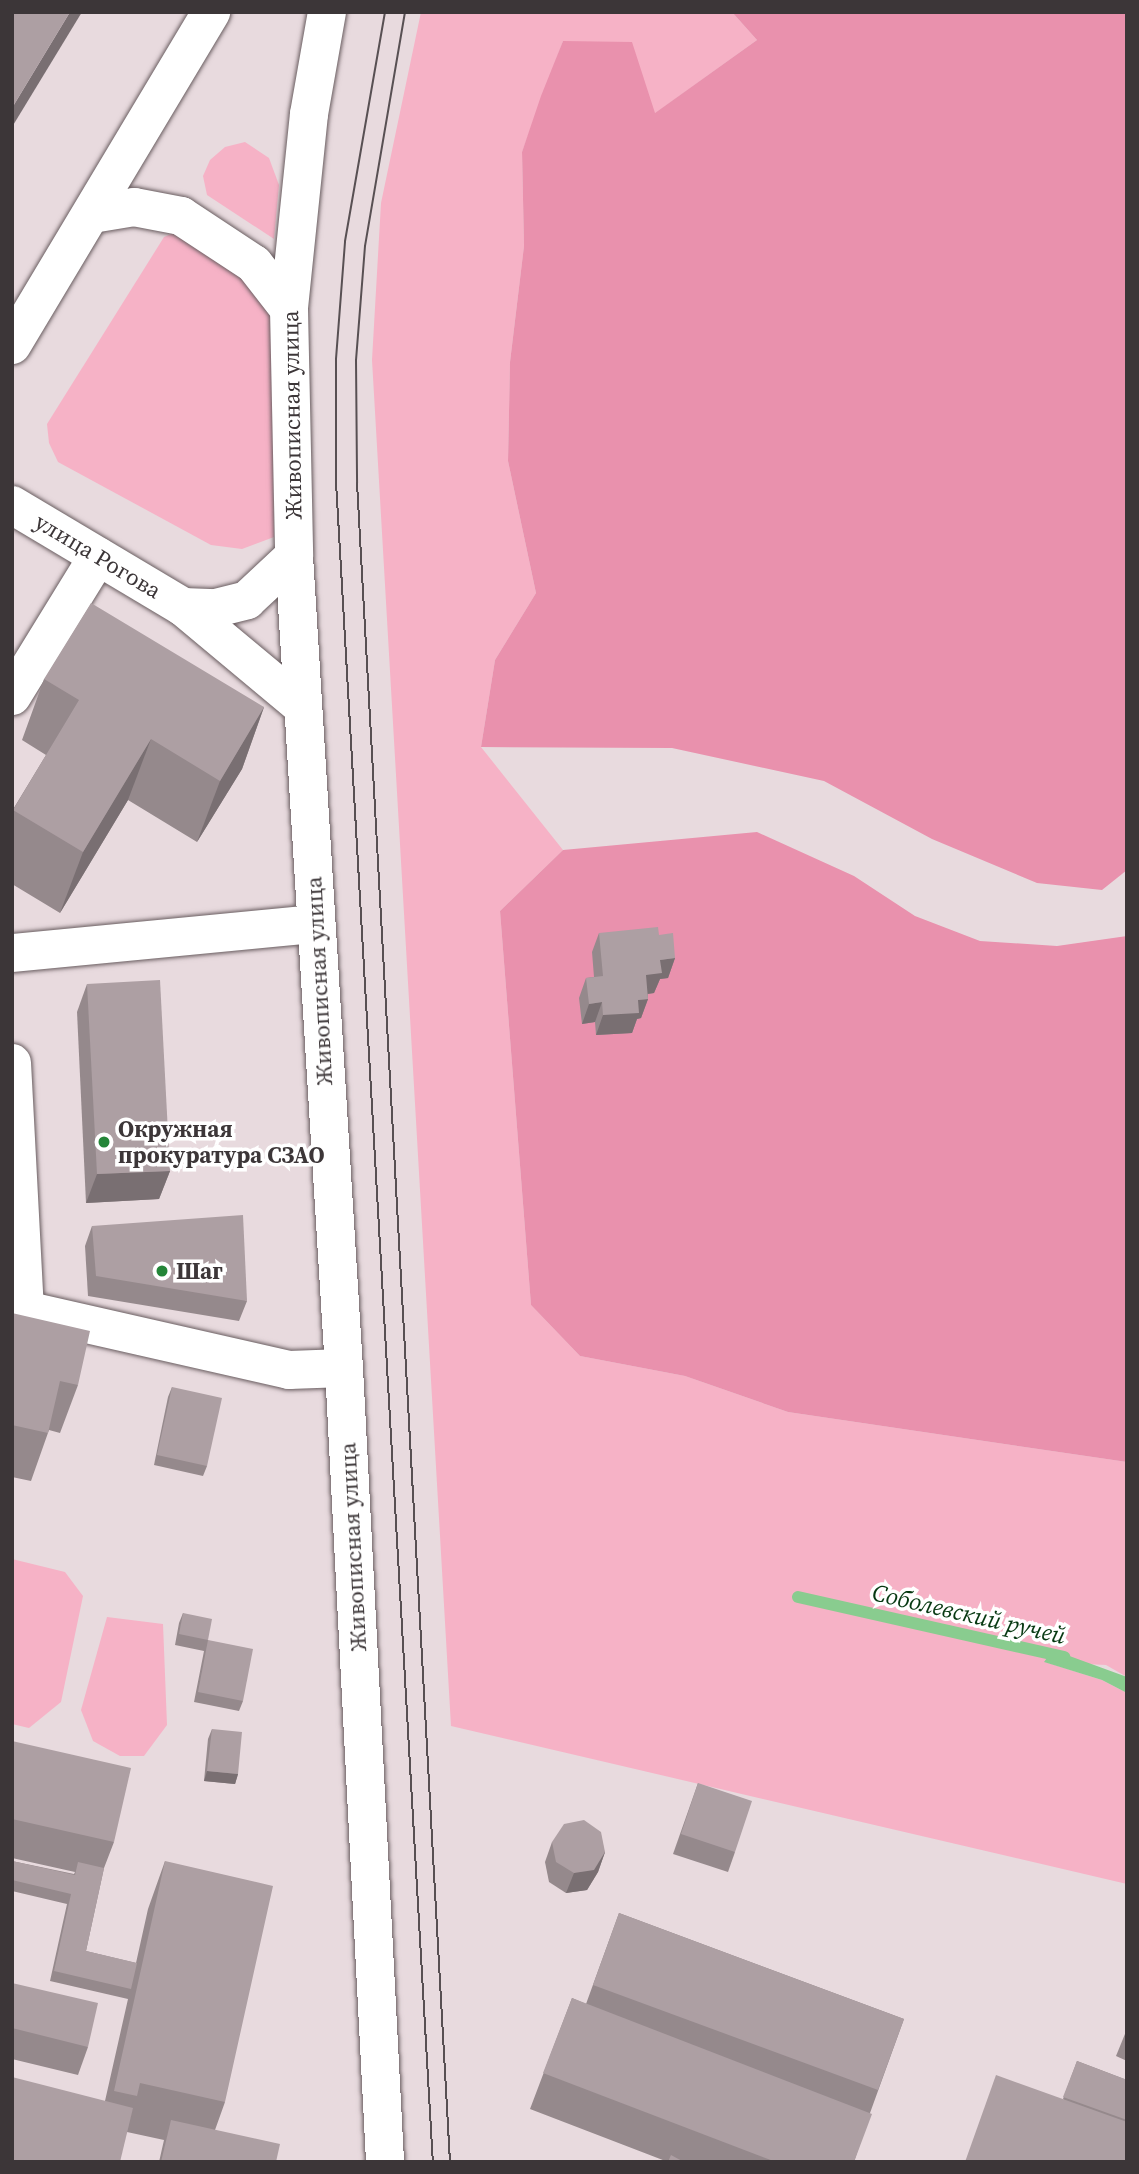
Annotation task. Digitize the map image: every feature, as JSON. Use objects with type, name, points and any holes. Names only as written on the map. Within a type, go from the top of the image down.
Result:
[{"type":"street","points":[[12,345],[211,12]]},
{"type":"street","name":"Живописная улица","points":[[327,12],[309,114],[289,309],[294,556],[344,1368],[385,2162]]},
{"type":"street","points":[[92,214],[134,206],[181,216],[254,264],[289,309]]},
{"type":"street","name":"улица Рогова","points":[[12,505],[183,607],[303,707]]},
{"type":"street","points":[[12,696],[98,556]]},
{"type":"street","name":"улица Рогова","points":[[183,607],[216,608],[247,600],[294,556]]},
{"type":"street","points":[[12,953],[316,924]]},
{"type":"street","points":[[12,1063],[17,1305],[289,1370],[344,1368]]},
{"type":"shaded area","points":[[421,12],[732,12],[757,40],[654,114],[563,41],[522,152],[524,246],[510,362],[508,461],[536,593],[495,660],[481,747],[563,850],[500,911],[531,1305],[580,1356],[685,1376],[788,1412],[1127,1462],[1127,1677],[1106,1665],[1045,1662],[1102,1680],[1127,1693],[1127,1884],[451,1726],[372,360],[381,203]]},
{"type":"shaded area","points":[[732,12],[1127,12],[1127,870],[1102,890],[1037,883],[932,839],[824,781],[672,748],[481,747],[495,660],[536,593],[508,461],[510,362],[524,246],[522,152],[541,96],[563,41],[632,42],[655,113],[757,40]]},
{"type":"shaded area","points":[[245,142],[269,158],[279,185],[274,239],[207,195],[203,176],[210,160],[225,147]]},
{"type":"shaded area","points":[[176,232],[267,297],[272,312],[274,537],[242,549],[211,545],[58,462],[49,443],[47,424],[164,237]]},
{"type":"shaded area","points":[[757,832],[854,876],[915,916],[980,941],[1057,946],[1127,936],[1127,1462],[788,1412],[685,1376],[580,1356],[531,1305],[500,911],[563,850]]},
{"type":"shaded area","points":[[12,1559],[65,1572],[83,1596],[61,1702],[29,1728],[12,1724]]},
{"type":"shaded area","points":[[107,1617],[163,1624],[167,1725],[144,1756],[120,1756],[93,1741],[81,1710]]},
{"type":"shaded area","points":[[1053,1650],[1127,1677],[1127,1693],[1102,1680],[1044,1662]]},
{"type":"building","points":[[12,12],[70,12],[12,108]]},
{"type":"building","points":[[91,603],[264,707],[220,781],[151,739],[83,852],[13,810],[79,700],[44,679]]},
{"type":"building","points":[[658,927],[659,935],[673,933],[675,958],[660,960],[662,973],[646,975],[648,999],[638,1000],[639,1013],[603,1015],[602,1002],[589,1004],[586,978],[603,976],[599,933]]},
{"type":"building","points":[[160,980],[170,1171],[97,1174],[87,984]]},
{"type":"building","name":"Шаг","points":[[243,1215],[247,1301],[96,1276],[92,1226]]},
{"type":"building","points":[[12,1313],[90,1331],[78,1385],[60,1381],[48,1433],[12,1425]]},
{"type":"building","points":[[172,1387],[222,1398],[207,1466],[157,1455]]},
{"type":"building","points":[[183,1613],[212,1619],[208,1640],[179,1634]]},
{"type":"building","points":[[208,1640],[253,1649],[243,1701],[198,1692]]},
{"type":"building","points":[[212,1729],[242,1732],[238,1774],[207,1771]]},
{"type":"building","points":[[12,1741],[131,1768],[114,1842],[12,1819]]},
{"type":"building","points":[[698,1783],[752,1801],[735,1852],[681,1834]]},
{"type":"building","points":[[584,1820],[601,1832],[605,1852],[594,1870],[574,1873],[556,1862],[552,1842],[564,1824]]},
{"type":"building","points":[[12,1861],[75,1875],[78,1862],[104,1868],[86,1951],[137,1963],[131,1989],[54,1971],[71,1894],[12,1880]]},
{"type":"building","points":[[165,1861],[273,1886],[225,2102],[140,2083],[137,2096],[114,2091]]},
{"type":"building","points":[[619,1913],[904,2019],[878,2090],[593,1985]]},
{"type":"building","points":[[12,1983],[98,2003],[88,2047],[12,2028]]},
{"type":"building","points":[[572,1998],[872,2114],[854,2162],[776,2162],[543,2073]]},
{"type":"building","points":[[1077,2061],[1127,2080],[1127,2120],[1063,2097]]},
{"type":"building","points":[[996,2075],[1127,2122],[1127,2162],[965,2162]]},
{"type":"building","points":[[12,2077],[133,2108],[120,2162],[12,2162]]},
{"type":"building","points":[[171,2120],[280,2144],[276,2162],[161,2162]]},
{"type":"building","points":[[671,2155],[684,2162],[668,2162]]},
{"type":"waterway","name":"Соболевский ручей","points":[[798,1597],[1064,1657]]},
{"type":"tram line","points":[[385,12],[345,242],[336,360],[336,482],[433,2162]]},
{"type":"tram line","points":[[405,12],[365,246],[356,360],[357,483],[450,2162]]},
{"type":"place","name":"Окружная прокуратура СЗАО","points":[[104,1142]]},
{"type":"place","name":"Шаг","points":[[162,1271]]}]
